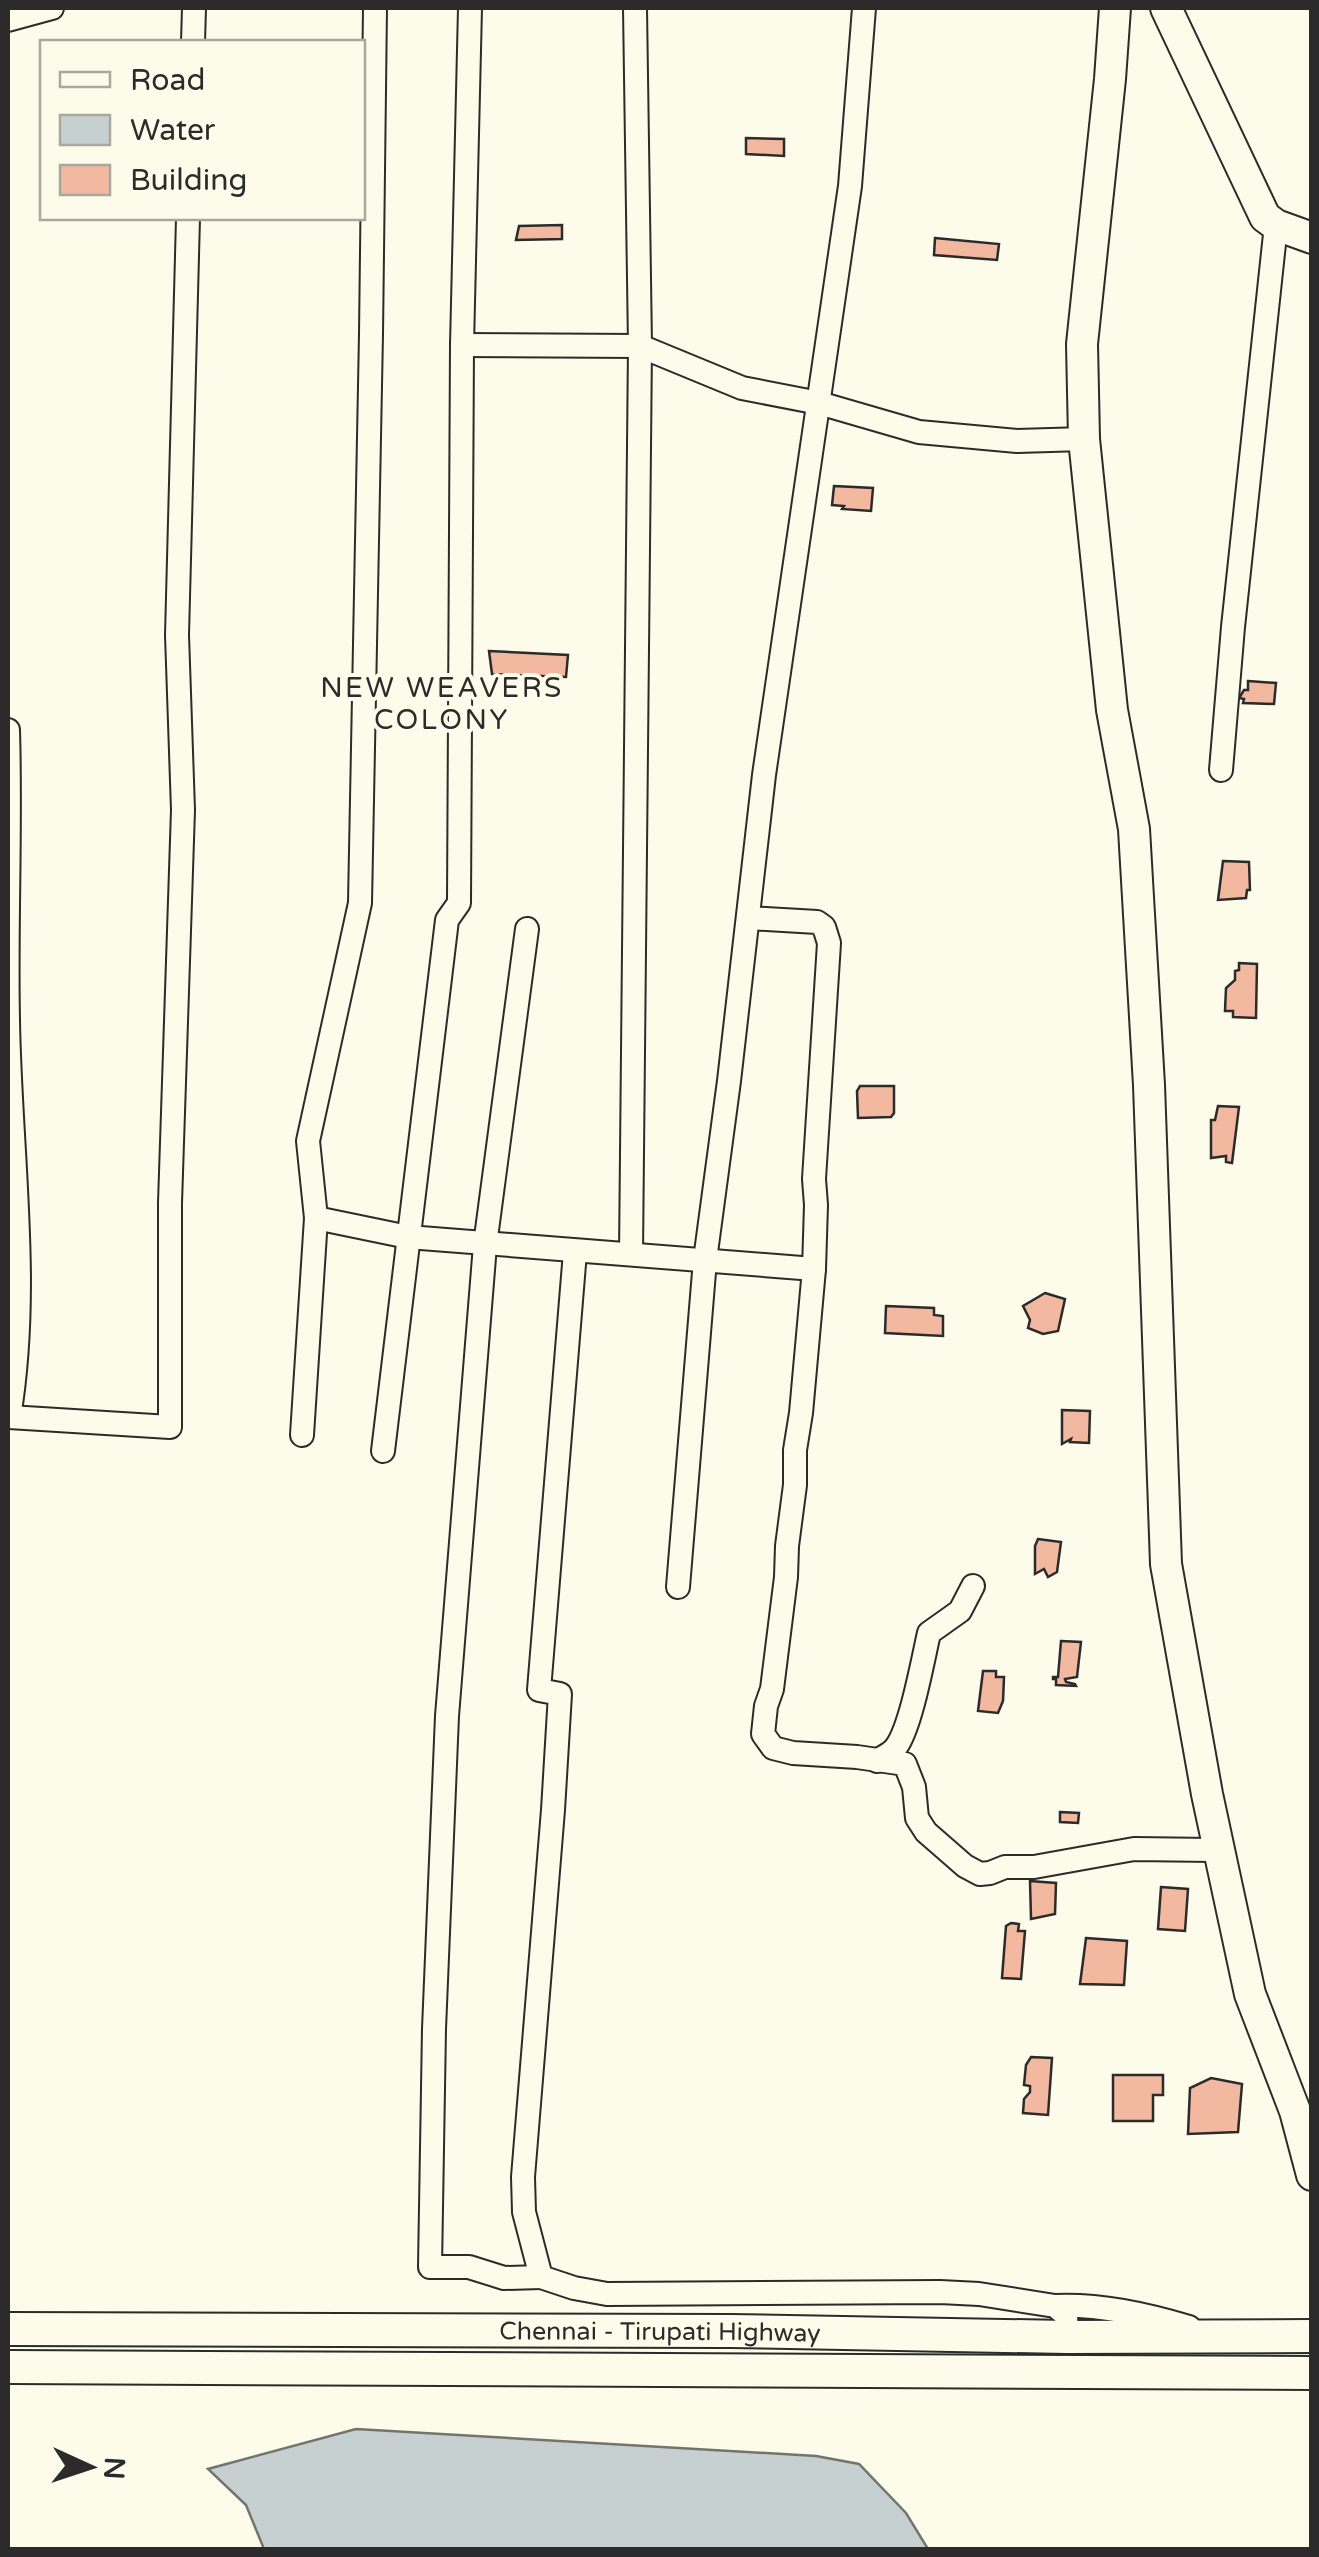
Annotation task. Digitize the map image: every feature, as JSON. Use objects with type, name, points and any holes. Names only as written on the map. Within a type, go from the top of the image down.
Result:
[{"type":"highway","name":"Chennai - Tirupati Highway","points":[[8,2329],[730,2331],[1061,2322],[1197,2335],[1312,2336]]},
{"type":"highway","name":"Chennai - Tirupati Highway","points":[[8,2367],[1312,2373]]},
{"type":"main road","points":[[1114,8],[1082,344],[1084,440],[1112,710],[1134,829],[1166,1564],[1207,1794],[1250,1994],[1295,2111],[1312,2175]]},
{"type":"main road","points":[[1167,8],[1265,217],[1312,238]]},
{"type":"street","points":[[8,20],[52,8]]},
{"type":"street","points":[[193,40],[194,8]]},
{"type":"street","points":[[302,1435],[316,1218],[308,1142],[360,903],[375,8]]},
{"type":"street","points":[[383,1451],[447,920],[459,903],[462,345],[470,8]]},
{"type":"street","points":[[631,1254],[640,346],[635,8]]},
{"type":"street","points":[[678,1588],[705,1260],[764,775],[850,186],[864,8]]},
{"type":"street","points":[[8,730],[8,1022],[20,1256],[16,1374],[9,1416],[170,1427],[170,1204],[183,810],[177,616],[188,220]]},
{"type":"street","points":[[1221,770],[1276,225]]},
{"type":"street","points":[[462,345],[640,346],[742,388],[819,403],[919,432],[1017,441],[1084,440]]},
{"type":"street","points":[[748,918],[818,922],[830,943],[814,1179],[814,1269],[786,1577],[763,1734],[773,1748],[793,1754],[905,1764],[914,1787],[917,1818],[926,1832],[980,1874],[1134,1849],[1213,1850],[1222,1856]]},
{"type":"street","points":[[527,929],[485,1245],[447,1716],[434,2029],[430,2267],[469,2267],[504,2278],[540,2277],[608,2294],[979,2294],[1061,2322]]},
{"type":"street","points":[[316,1218],[408,1237],[485,1245],[814,1269]]},
{"type":"street","points":[[540,2277],[524,2212],[522,2177],[560,1694],[539,1690],[576,1252]]},
{"type":"street","points":[[876,1761],[895,1749],[900,1739],[929,1632],[960,1612],[973,1586]]},
{"type":"water","points":[[356,2429],[816,2456],[859,2464],[906,2513],[928,2549],[264,2549],[246,2505],[208,2469]]},
{"type":"building","points":[[746,138],[784,139],[784,156],[746,154]]},
{"type":"building","points":[[562,225],[562,239],[516,240],[519,226]]},
{"type":"building","points":[[935,238],[999,244],[997,260],[934,255]]},
{"type":"building","points":[[834,486],[873,488],[871,511],[832,505]]},
{"type":"building","points":[[489,651],[568,655],[566,677],[492,674]]},
{"type":"building","points":[[1248,681],[1276,683],[1274,704],[1243,703],[1244,699],[1239,698],[1248,690]]},
{"type":"building","points":[[1223,861],[1249,862],[1250,890],[1246,898],[1218,900]]},
{"type":"building","points":[[1239,963],[1257,964],[1256,1018],[1233,1017],[1233,1011],[1225,1011],[1226,988],[1235,980]]},
{"type":"building","points":[[860,1086],[894,1086],[891,1117],[858,1118]]},
{"type":"building","points":[[1218,1106],[1239,1107],[1232,1163],[1226,1162],[1226,1156],[1211,1158],[1211,1120],[1215,1120]]},
{"type":"building","points":[[1045,1293],[1065,1299],[1058,1331],[1043,1334],[1028,1328],[1030,1320],[1023,1306]]},
{"type":"building","points":[[886,1306],[934,1308],[934,1315],[943,1316],[943,1336],[885,1333]]},
{"type":"building","points":[[1062,1410],[1090,1411],[1089,1443],[1070,1442],[1071,1439],[1062,1444]]},
{"type":"building","points":[[1038,1539],[1061,1542],[1057,1572],[1048,1577],[1044,1569],[1035,1574]]},
{"type":"building","points":[[1061,1641],[1081,1642],[1077,1677],[1065,1679],[1076,1686],[1056,1685],[1053,1679],[1058,1677]]},
{"type":"building","points":[[983,1671],[996,1671],[996,1677],[1004,1677],[998,1713],[978,1711]]},
{"type":"building","points":[[1060,1812],[1079,1813],[1078,1823],[1060,1822]]},
{"type":"building","points":[[1030,1881],[1056,1883],[1055,1914],[1031,1919]]},
{"type":"building","points":[[1161,1887],[1188,1889],[1185,1931],[1158,1929]]},
{"type":"building","points":[[1019,1924],[1018,1931],[1025,1931],[1021,1979],[1002,1978],[1006,1926]]},
{"type":"building","points":[[1086,1938],[1127,1941],[1124,1985],[1080,1984]]},
{"type":"building","points":[[1031,2057],[1052,2058],[1048,2115],[1023,2113],[1024,2099],[1030,2092],[1030,2086],[1024,2085]]},
{"type":"building","points":[[1113,2075],[1163,2075],[1163,2095],[1153,2095],[1153,2121],[1113,2121]]},
{"type":"building","points":[[1211,2078],[1242,2084],[1238,2132],[1188,2134],[1190,2088]]},
{"type":"district","name":"NEW WEAVERS COLONY","points":[[442,703]]}]
